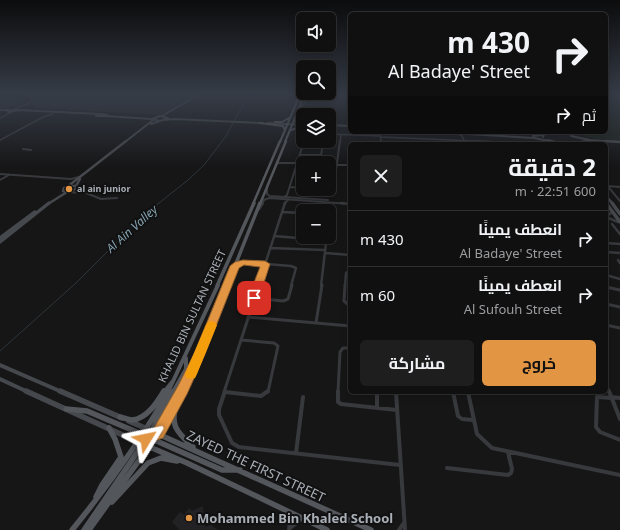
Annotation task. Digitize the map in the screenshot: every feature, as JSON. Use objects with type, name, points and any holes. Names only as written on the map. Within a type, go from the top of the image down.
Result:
[{"type":"main road","points":[[137,119],[160,121]]},
{"type":"main road","points":[[192,119],[225,121]]},
{"type":"main road","points":[[0,242],[57,197],[76,188],[78,181],[86,174],[152,123],[164,120],[274,122],[283,121],[287,119]]},
{"type":"main road","name":"KHALID BIN SULTAN STREET","points":[[89,530],[107,507],[148,438],[186,357],[250,212],[284,130],[290,124],[290,119]]},
{"type":"main road","points":[[290,124],[292,119]]},
{"type":"main road","name":"KHALID BIN SULTAN STREET","points":[[72,530],[148,438],[183,390],[200,354],[268,185],[279,162],[290,124],[293,119]]},
{"type":"main road","points":[[0,238],[63,191],[152,120]]},
{"type":"main road","points":[[249,122],[280,125],[284,127],[284,130]]},
{"type":"main road","points":[[274,122],[290,124]]},
{"type":"main road","points":[[260,123],[296,124]]},
{"type":"main road","points":[[336,126],[348,127]]},
{"type":"main road","points":[[286,137],[292,128],[296,127]]},
{"type":"main road","points":[[466,134],[523,136],[538,134]]},
{"type":"main road","points":[[492,134],[523,136],[549,141]]},
{"type":"main road","points":[[545,134],[544,138],[549,141]]},
{"type":"main road","points":[[566,134],[576,140],[575,142]]},
{"type":"main road","points":[[570,134],[597,141]]},
{"type":"main road","points":[[523,136],[547,142]]},
{"type":"main road","points":[[570,136],[597,141],[620,143]]},
{"type":"main road","points":[[589,142],[597,141]]},
{"type":"main road","points":[[266,173],[270,173],[268,185]]},
{"type":"main road","points":[[67,187],[76,188]]},
{"type":"main road","points":[[63,191],[68,192]]},
{"type":"main road","points":[[608,199],[620,214]]},
{"type":"main road","points":[[608,206],[620,222]]},
{"type":"main road","points":[[250,212],[248,224],[252,225]]},
{"type":"main road","points":[[84,530],[148,438],[184,374],[187,365],[186,357]]},
{"type":"main road","name":"ZAYED THE FIRST STREET","points":[[0,365],[120,417],[148,438],[187,463],[327,530]]},
{"type":"main road","name":"ZAYED THE FIRST STREET","points":[[0,379],[108,428],[195,450],[371,530]]},
{"type":"main road","points":[[120,417],[133,420],[144,415],[156,404],[166,388],[175,380]]},
{"type":"main road","points":[[183,390],[173,415],[173,420],[181,436],[195,450]]},
{"type":"main road","points":[[66,409],[87,411],[222,470],[240,470]]},
{"type":"main road","points":[[95,502],[102,485],[121,457],[115,440],[108,428]]},
{"type":"main road","points":[[107,507],[125,490],[140,470],[155,460],[164,458],[187,463]]},
{"type":"street","points":[[0,140],[38,119]]},
{"type":"street","points":[[458,134],[462,136],[464,140]]},
{"type":"street","points":[[462,136],[466,134]]},
{"type":"street","points":[[336,135],[502,142]]},
{"type":"street","points":[[341,135],[336,164],[348,165]]},
{"type":"street","points":[[380,137],[381,142]]},
{"type":"street","points":[[302,148],[300,155],[321,155],[322,148]]},
{"type":"street","points":[[23,149],[32,150]]},
{"type":"street","points":[[279,162],[296,163]]},
{"type":"street","points":[[296,166],[219,412],[234,445],[239,447],[400,465]]},
{"type":"street","points":[[0,174],[71,179],[80,177]]},
{"type":"street","points":[[0,180],[9,175]]},
{"type":"street","points":[[268,185],[268,195],[286,198],[348,203]]},
{"type":"street","points":[[608,186],[620,187]]},
{"type":"street","points":[[290,187],[296,187]]},
{"type":"street","points":[[608,187],[620,201]]},
{"type":"street","points":[[76,188],[78,192],[91,194],[96,198],[112,202]]},
{"type":"street","points":[[68,192],[84,193]]},
{"type":"street","points":[[107,200],[117,198]]},
{"type":"street","points":[[259,209],[266,199],[286,198]]},
{"type":"street","points":[[608,215],[612,211]]},
{"type":"street","points":[[282,212],[296,213]]},
{"type":"street","points":[[608,217],[620,222]]},
{"type":"street","points":[[612,224],[620,234]]},
{"type":"street","points":[[274,236],[296,238]]},
{"type":"street","points":[[608,243],[620,244]]},
{"type":"street","points":[[316,323],[326,244]]},
{"type":"street","points":[[270,248],[348,255]]},
{"type":"street","points":[[608,252],[620,253]]},
{"type":"street","points":[[238,258],[243,262]]},
{"type":"street","points":[[235,266],[243,262],[295,267],[296,270],[290,297],[283,301],[254,298]]},
{"type":"street","points":[[348,272],[346,273],[344,301],[348,305]]},
{"type":"street","points":[[608,276],[620,278]]},
{"type":"street","points":[[608,287],[620,290]]},
{"type":"street","points":[[608,304],[620,307]]},
{"type":"street","points":[[248,317],[348,326]]},
{"type":"street","points":[[608,325],[620,328]]},
{"type":"street","points":[[225,392],[261,396],[268,392],[278,346],[274,343],[241,340]]},
{"type":"street","points":[[348,348],[343,348],[340,352],[337,401],[341,404],[397,410]]},
{"type":"street","points":[[608,388],[620,419]]},
{"type":"street","points":[[377,394],[377,407]]},
{"type":"street","points":[[396,394],[405,530]]},
{"type":"street","points":[[453,394],[458,416],[462,419],[473,420]]},
{"type":"street","points":[[468,394],[477,434],[492,448],[620,475]]},
{"type":"street","points":[[296,453],[303,397]]},
{"type":"street","points":[[620,398],[597,397],[596,427],[600,432],[620,440]]},
{"type":"street","points":[[447,468],[508,475],[511,473],[512,469],[508,452]]},
{"type":"street","points":[[286,511],[290,521],[289,530]]},
{"type":"street","points":[[289,530],[297,522],[303,519]]},
{"type":"street","points":[[399,530],[404,524]]},
{"type":"shaded area","points":[[608,119],[620,119],[620,141],[597,139],[576,134],[608,134]]},
{"type":"shaded area","name":"Mohammed Bin Khaled School","points":[[203,506],[205,527],[211,525],[218,530],[180,530],[172,522],[180,512],[184,515],[189,508],[192,511]]},
{"type":"waterway","name":"Al Ain Valley","points":[[0,351],[76,283],[144,215],[188,180],[204,165],[226,136],[235,119]]},
{"type":"slow traffic","points":[[191,374],[211,325]]},
{"type":"place","name":"al ain junior","points":[[69,189]]},
{"type":"place","name":"Mohammed Bin Khaled School","points":[[189,518]]},
{"type":"route","points":[[146,439],[147,436],[158,434],[183,390],[200,354],[235,266],[243,262],[265,264],[254,298]]}]
